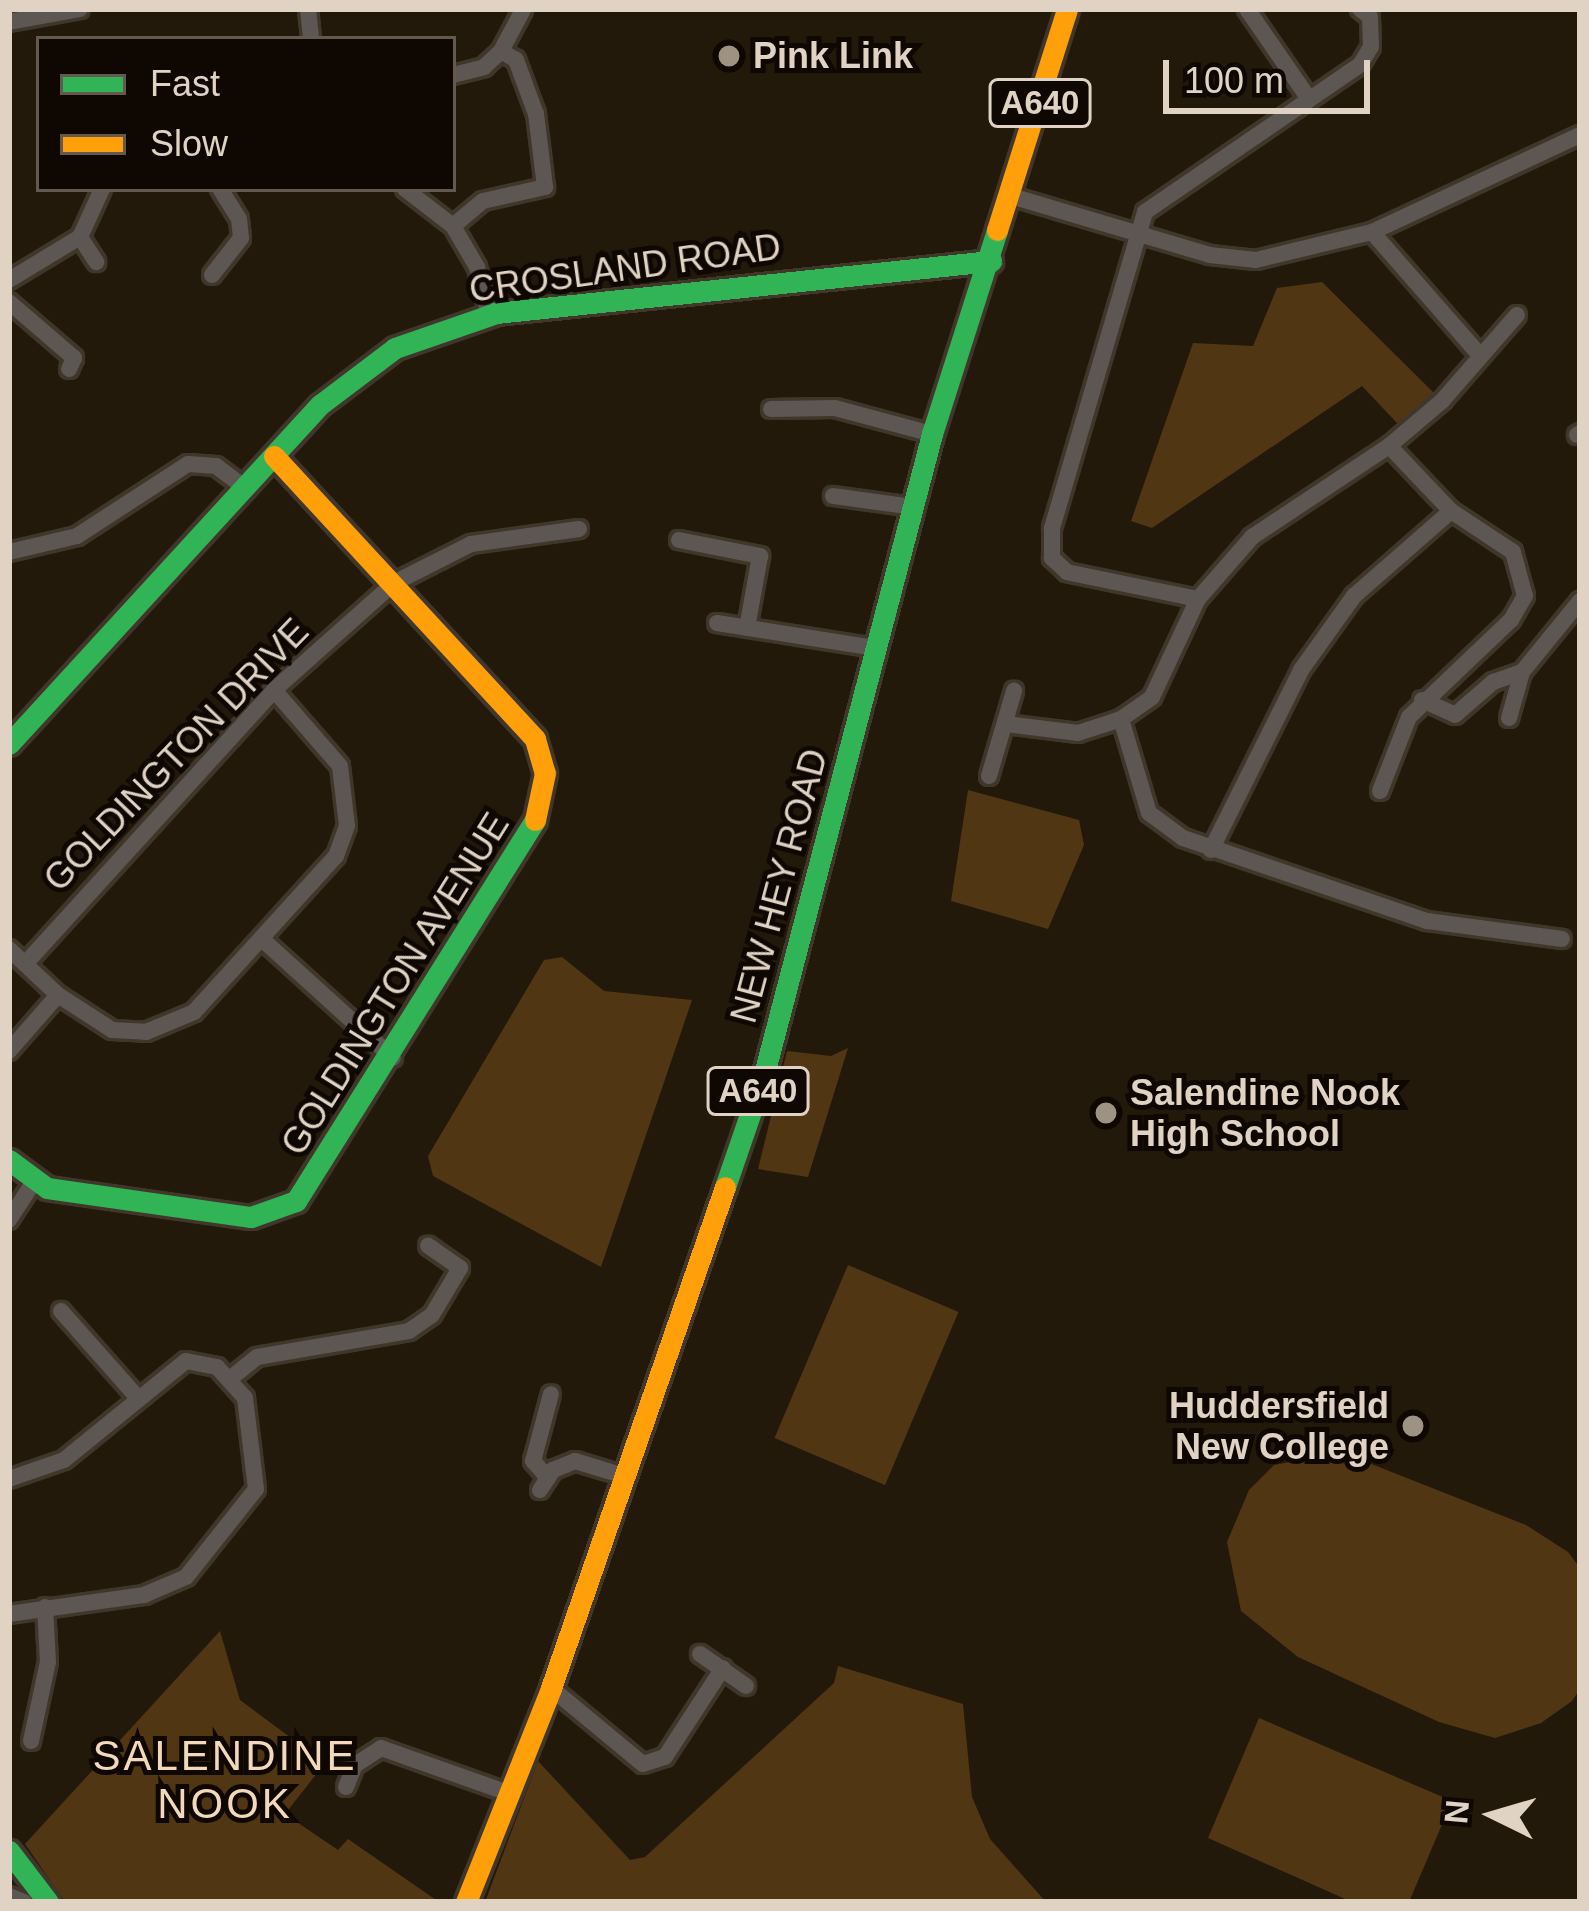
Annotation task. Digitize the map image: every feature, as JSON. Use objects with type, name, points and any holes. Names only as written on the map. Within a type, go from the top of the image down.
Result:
[{"type":"main road","name":"NEW HEY ROAD","points":[[466,1902],[551,1688],[764,1073],[932,434],[991,262],[1067,9]]},
{"type":"main road","name":"CROSLAND ROAD","points":[[9,744],[274,456],[367,366],[429,332],[489,314],[655,291],[991,262]]},
{"type":"main road","name":"GOLDINGTON AVENUE","points":[[33,1183],[251,1216],[276,1211],[310,1185],[393,1058],[541,811],[545,790],[535,740],[274,456]]},
{"type":"main road","points":[[9,1160],[33,1183]]},
{"type":"main road","points":[[9,1851],[48,1902]]},
{"type":"street","points":[[9,22],[80,9]]},
{"type":"street","points":[[1247,9],[1307,96]]},
{"type":"street","points":[[456,74],[484,67],[501,51],[523,10]]},
{"type":"street","points":[[1198,599],[1067,572],[1052,558],[1052,528],[1136,231],[1166,191],[1360,64],[1371,47],[1370,12]]},
{"type":"street","points":[[453,226],[483,201],[544,187],[536,114],[516,60],[501,51]]},
{"type":"street","points":[[1011,196],[1256,260],[1372,232],[1580,135]]},
{"type":"street","points":[[9,280],[80,237],[101,192]]},
{"type":"street","points":[[212,275],[241,238],[239,219],[222,192]]},
{"type":"street","points":[[409,192],[453,226],[477,267],[489,314]]},
{"type":"street","points":[[1372,232],[1477,352]]},
{"type":"street","points":[[80,237],[96,262]]},
{"type":"street","points":[[9,302],[74,358],[70,369]]},
{"type":"street","points":[[1006,724],[1078,734],[1121,719],[1152,697],[1198,599],[1252,537],[1389,446],[1442,400],[1477,352],[1517,315]]},
{"type":"street","points":[[771,409],[835,408],[932,434]]},
{"type":"street","points":[[1380,791],[1399,732],[1422,700],[1511,620],[1526,596],[1513,552],[1451,511],[1389,446]]},
{"type":"street","points":[[9,552],[76,536],[188,464],[216,466],[244,488]]},
{"type":"street","points":[[833,496],[913,507]]},
{"type":"street","points":[[1211,850],[1301,670],[1354,596],[1451,511]]},
{"type":"street","name":"GOLDINGTON DRIVE","points":[[25,964],[274,690],[394,583],[471,544],[580,529]]},
{"type":"street","points":[[679,539],[760,556],[747,628]]},
{"type":"street","points":[[1508,718],[1522,672],[1580,601]]},
{"type":"street","points":[[717,623],[874,648]]},
{"type":"street","points":[[1422,700],[1456,715],[1493,682],[1522,672]]},
{"type":"street","points":[[9,949],[58,995],[112,1030],[159,1028],[194,1012],[264,941],[336,856],[349,802],[332,753],[274,690]]},
{"type":"street","points":[[988,776],[1014,691]]},
{"type":"street","points":[[1121,719],[1149,813],[1211,850],[1427,921],[1562,939]]},
{"type":"street","points":[[264,941],[393,1058]]},
{"type":"street","points":[[9,1051],[58,995]]},
{"type":"street","points":[[9,1220],[33,1183]]},
{"type":"street","points":[[231,1378],[257,1357],[387,1341],[409,1331],[432,1315],[460,1268],[428,1246]]},
{"type":"street","points":[[61,1311],[137,1397]]},
{"type":"street","points":[[9,1479],[64,1460],[186,1361],[231,1378],[245,1398],[254,1456],[250,1500],[168,1588],[9,1614]]},
{"type":"street","points":[[551,1394],[533,1461],[544,1484],[575,1461],[624,1475]]},
{"type":"street","points":[[31,1741],[48,1662],[45,1606]]},
{"type":"street","points":[[700,1654],[746,1686]]},
{"type":"street","points":[[551,1688],[643,1764],[664,1757],[723,1668]]},
{"type":"street","points":[[346,1787],[355,1765],[381,1748],[508,1793]]},
{"type":"street","points":[[9,1896],[24,1902]]},
{"type":"shaded area","points":[[1322,282],[1439,398],[1397,423],[1362,386],[1152,528],[1131,521],[1193,343],[1253,346],[1277,288]]},
{"type":"shaded area","points":[[968,790],[1079,820],[1084,845],[1048,929],[951,901]]},
{"type":"shaded area","points":[[562,957],[604,991],[692,1000],[601,1267],[433,1176],[428,1156],[544,960]]},
{"type":"shaded area","points":[[848,1048],[808,1177],[758,1169],[787,1051],[831,1056]]},
{"type":"shaded area","points":[[848,1265],[958,1312],[885,1485],[775,1438]]},
{"type":"shaded area","points":[[1341,1452],[1526,1525],[1568,1552],[1580,1568],[1580,1689],[1572,1701],[1541,1723],[1495,1738],[1439,1722],[1298,1657],[1241,1611],[1227,1542],[1249,1490],[1274,1465]]},
{"type":"shaded area","points":[[220,1631],[240,1700],[325,1763],[285,1814],[338,1850],[348,1839],[439,1902],[65,1902],[25,1844]]},
{"type":"shaded area","points":[[838,1666],[963,1704],[972,1797],[990,1839],[1046,1902],[485,1902],[538,1761],[630,1860],[645,1857],[834,1683]]},
{"type":"shaded area","points":[[1259,1718],[1452,1801],[1409,1902],[1352,1902],[1208,1838]]},
{"type":"traffic: fast","points":[[725,1187],[764,1074],[932,434],[997,230]]},
{"type":"traffic: fast","points":[[9,744],[321,404],[395,348],[496,313],[991,261]]},
{"type":"traffic: fast","points":[[9,1160],[47,1188],[251,1217],[296,1201],[535,820]]},
{"type":"traffic: fast","points":[[9,1851],[48,1902]]},
{"type":"traffic: slow","points":[[997,230],[1067,9]]},
{"type":"traffic: slow","points":[[274,456],[535,739],[545,773],[535,820]]},
{"type":"traffic: slow","points":[[466,1902],[551,1688],[725,1187]]},
{"type":"place","name":"Pink Link","points":[[729,56]]},
{"type":"place","name":"Salendine Nook High School","points":[[1106,1113]]},
{"type":"place","name":"Huddersfield New College","points":[[1413,1426]]},
{"type":"district","name":"SALENDINE NOOK","points":[[225,1780]]}]
